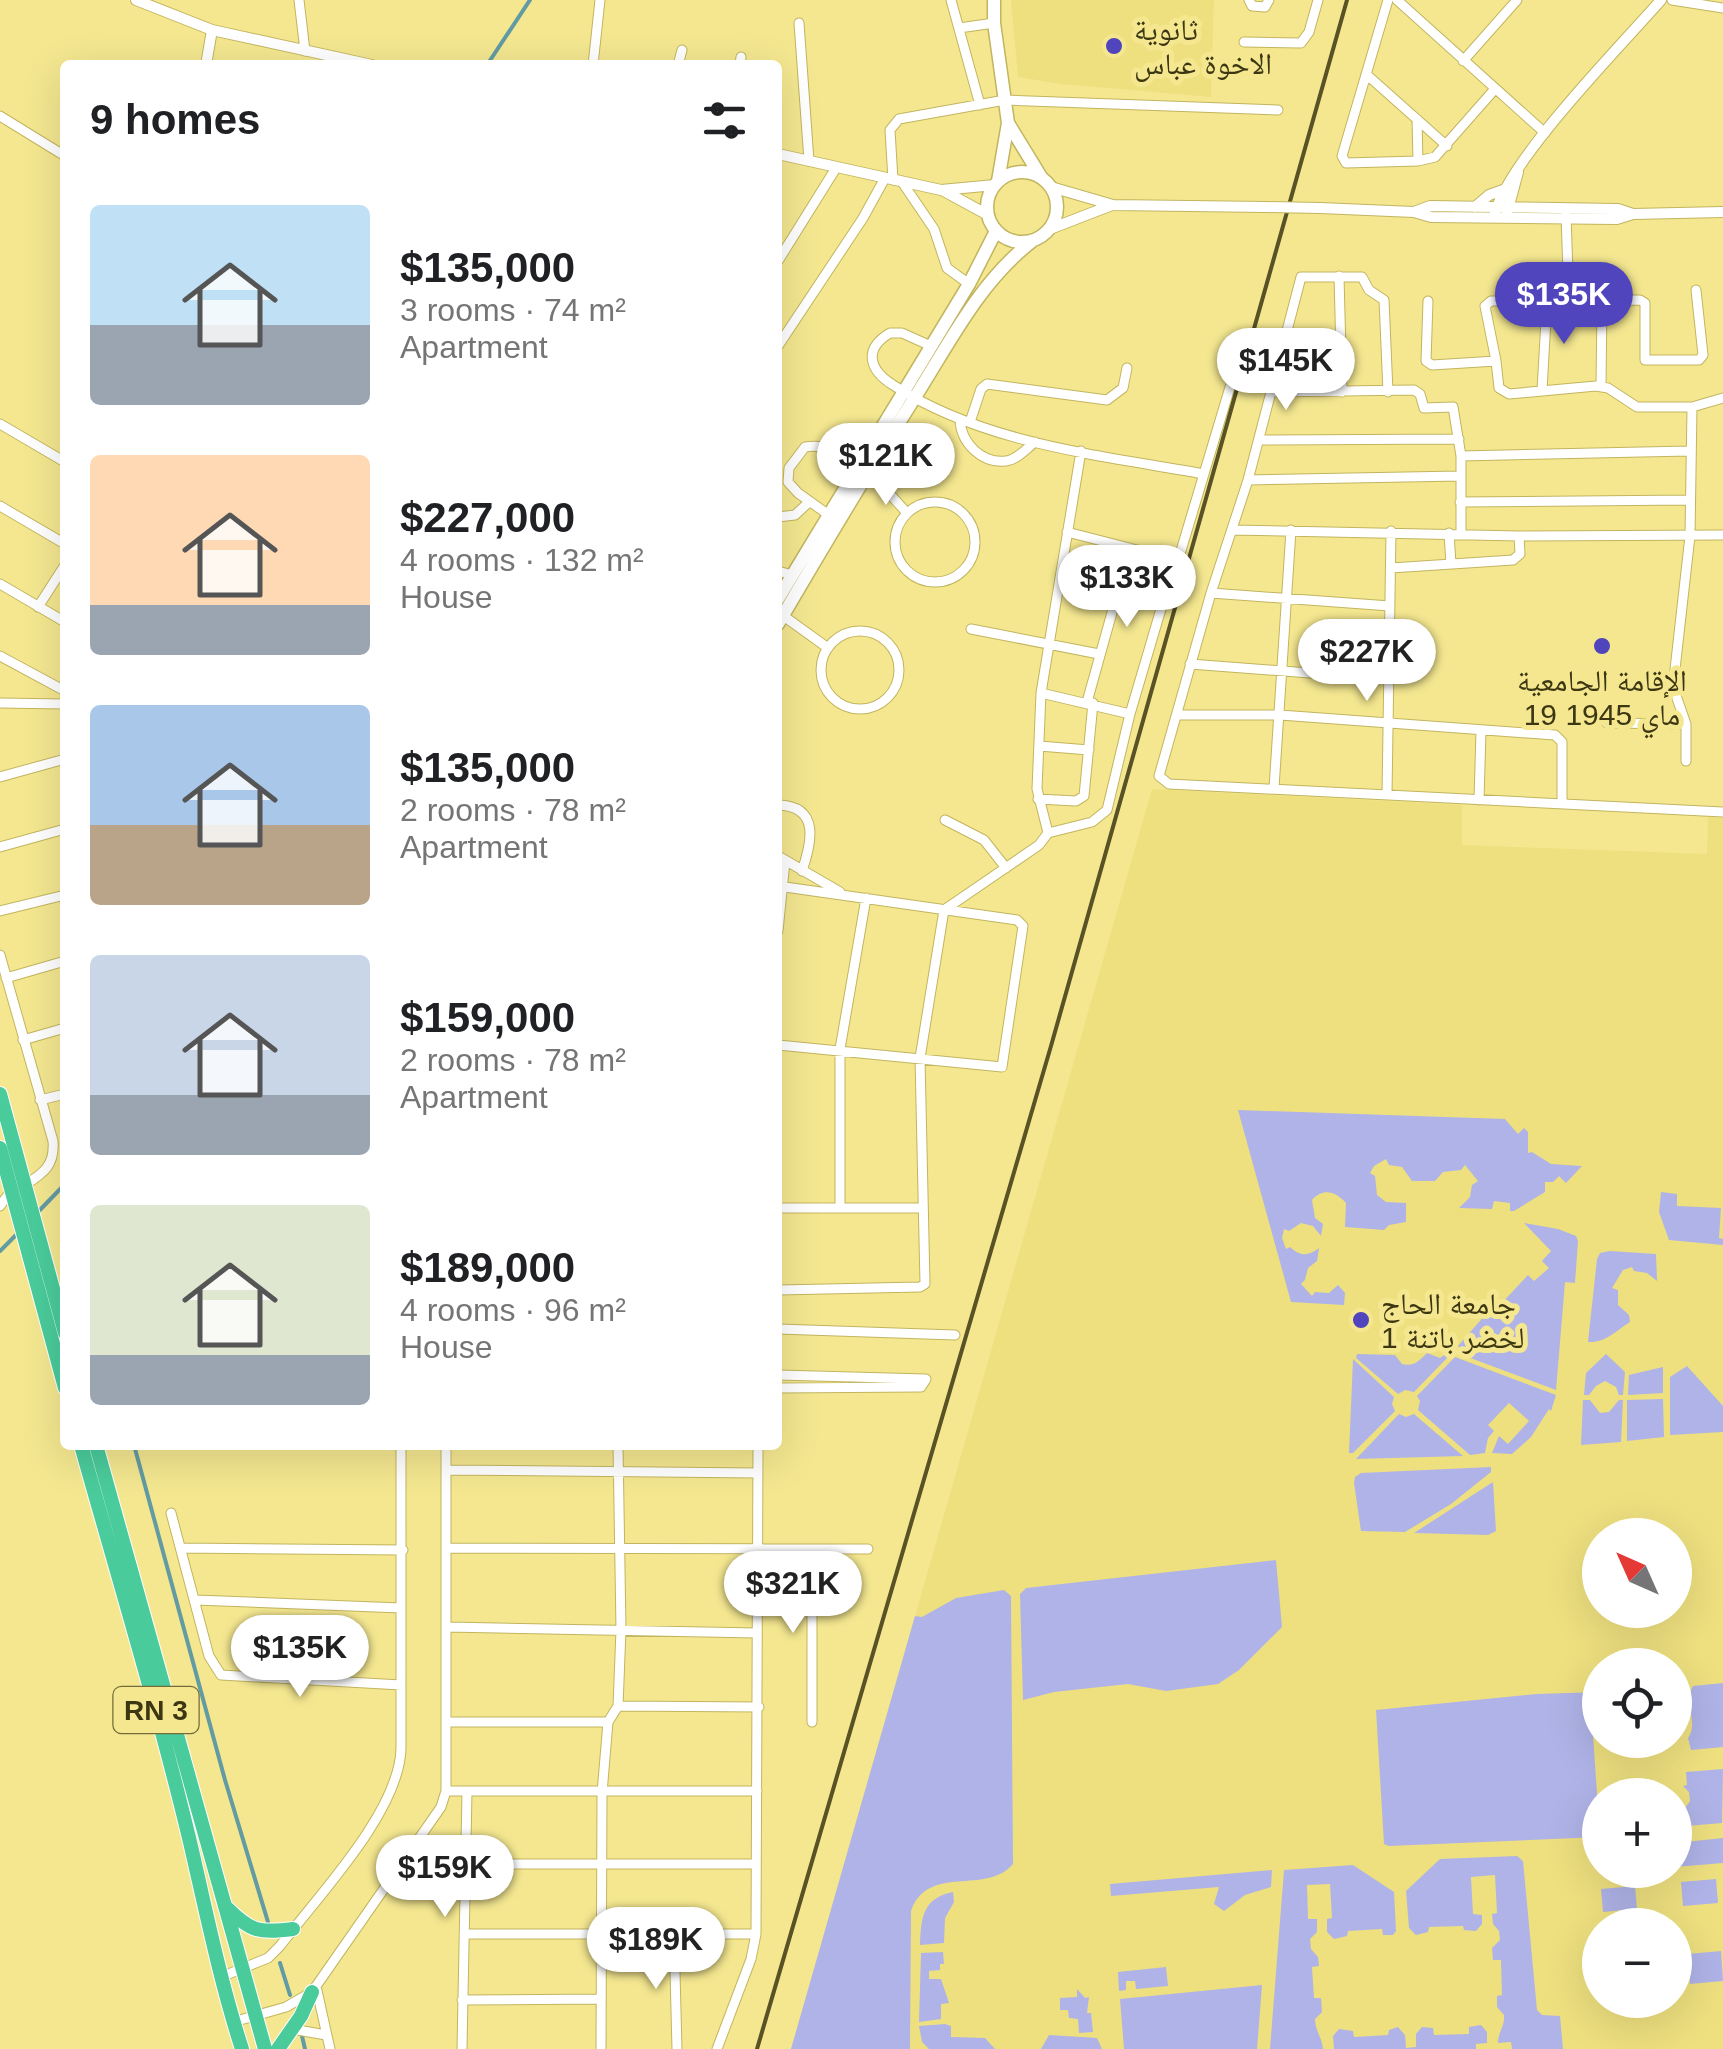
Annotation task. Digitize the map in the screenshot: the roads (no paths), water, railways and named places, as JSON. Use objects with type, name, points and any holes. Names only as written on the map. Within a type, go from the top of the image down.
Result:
[{"type":"highway","points":[[0,1094],[29,1201],[35,1250],[60,1365]]},
{"type":"highway","points":[[0,1148],[10,1192],[60,1319]]},
{"type":"highway","name":"RN 3","points":[[82,1450],[152,1696],[242,2049]]},
{"type":"highway","name":"RN 3","points":[[97,1450],[264,2049]]},
{"type":"highway","points":[[222,1903],[244,1925],[263,1932],[292,1929]]},
{"type":"highway","points":[[278,2049],[314,1989]]},
{"type":"main road","points":[[994,0],[1008,124],[996,183],[987,204],[988,216],[996,232],[1006,239],[1031,242]]},
{"type":"main road","points":[[782,612],[833,518],[909,395],[983,290],[1031,242],[1050,230],[1057,201],[1008,124]]},
{"type":"main road","points":[[996,183],[1023,172],[1046,182]]},
{"type":"main road","points":[[909,395],[931,346],[996,232]]},
{"type":"main road","points":[[782,592],[833,518]]},
{"type":"street","points":[[136,0],[212,30],[350,60]]},
{"type":"street","points":[[300,0],[305,50]]},
{"type":"street","points":[[594,60],[600,0]]},
{"type":"street","points":[[952,0],[980,105]]},
{"type":"street","points":[[1249,0],[1252,6],[1265,8],[1269,0]]},
{"type":"street","points":[[1244,42],[1301,43],[1310,32],[1318,0]]},
{"type":"street","points":[[1388,0],[1344,160],[1350,164],[1435,157],[1494,90]]},
{"type":"street","points":[[1397,0],[1545,133]]},
{"type":"street","points":[[1463,60],[1517,0]]},
{"type":"street","points":[[1501,213],[1518,171],[1545,133],[1660,0]]},
{"type":"street","points":[[1672,0],[1720,5]]},
{"type":"street","points":[[799,23],[809,162]]},
{"type":"street","points":[[959,28],[994,24]]},
{"type":"street","points":[[207,60],[212,30]]},
{"type":"street","points":[[679,60],[682,50]]},
{"type":"street","points":[[1366,74],[1447,146]]},
{"type":"street","points":[[969,284],[947,268],[934,229],[893,180],[890,130],[894,121],[1005,100],[1278,110]]},
{"type":"street","points":[[0,116],[60,153]]},
{"type":"street","points":[[1417,118],[1418,161]]},
{"type":"street","points":[[782,155],[941,190],[988,216]]},
{"type":"street","points":[[782,256],[836,168]]},
{"type":"street","points":[[782,340],[893,180]]},
{"type":"street","points":[[1046,182],[1112,205],[1320,208],[1414,212],[1431,217],[1618,209],[1633,214],[1723,212]]},
{"type":"street","points":[[941,190],[996,183]]},
{"type":"street","points":[[1475,208],[1489,196],[1509,189]]},
{"type":"street","points":[[1509,189],[1525,208]]},
{"type":"street","points":[[1050,230],[1112,205]]},
{"type":"street","points":[[1414,212],[1430,206],[1501,213],[1525,208],[1566,213]]},
{"type":"street","points":[[1566,213],[1569,302]]},
{"type":"street","points":[[1338,276],[1342,392]]},
{"type":"street","points":[[1388,392],[1384,300],[1369,290],[1364,278],[1299,278],[1248,480],[1210,593],[1159,776],[1164,782],[1723,812]]},
{"type":"street","points":[[1696,290],[1703,355],[1699,360],[1645,360],[1644,301],[1487,303],[1499,388],[1509,394],[1601,387],[1638,407],[1692,407],[1723,398]]},
{"type":"street","points":[[1428,301],[1428,364],[1496,361]]},
{"type":"street","points":[[1601,387],[1602,301]]},
{"type":"street","points":[[1542,390],[1547,302]]},
{"type":"street","points":[[931,346],[896,332],[885,335],[872,349],[871,360],[876,372],[909,395],[965,421],[1035,442],[1204,474]]},
{"type":"street","points":[[1035,442],[1010,460],[990,459],[967,442],[960,430],[987,384],[1108,400],[1123,388],[1126,368]]},
{"type":"street","points":[[782,1290],[923,1286],[920,1058],[944,910],[1039,845],[1048,834],[1092,822],[1107,810],[1130,714],[1230,387]]},
{"type":"street","points":[[1271,392],[1414,390],[1420,394],[1424,408],[1453,407],[1461,456],[1452,564]]},
{"type":"street","points":[[1686,761],[1686,724],[1673,687],[1690,536],[1692,407]]},
{"type":"street","points":[[0,424],[60,459]]},
{"type":"street","points":[[1259,440],[1459,439]]},
{"type":"street","points":[[833,518],[792,487],[787,474],[800,450],[810,446],[828,446],[863,468],[907,513]]},
{"type":"street","points":[[1048,834],[1038,799],[1041,693],[1081,451]]},
{"type":"street","points":[[1461,456],[1690,451]]},
{"type":"street","points":[[1248,480],[1460,476]]},
{"type":"street","points":[[1460,502],[1689,500]]},
{"type":"street","points":[[782,517],[795,516],[809,502]]},
{"type":"street","points":[[930,502],[961,511],[971,525],[975,541],[972,557],[962,571],[948,580],[932,582],[916,578],[903,567],[896,552],[895,535],[907,513],[930,502]]},
{"type":"street","points":[[0,506],[60,541]]},
{"type":"street","points":[[1232,530],[1519,536],[1723,535]]},
{"type":"street","points":[[1274,788],[1291,530]]},
{"type":"street","points":[[1387,796],[1392,531]]},
{"type":"street","points":[[1067,532],[1176,558]]},
{"type":"street","points":[[1391,568],[1513,560],[1520,554],[1519,536]]},
{"type":"street","points":[[1038,799],[1081,800],[1089,750],[1090,702],[1130,548]]},
{"type":"street","points":[[782,572],[792,575]]},
{"type":"street","points":[[38,606],[60,573]]},
{"type":"street","points":[[0,584],[60,619]]},
{"type":"street","points":[[1210,593],[1390,606]]},
{"type":"street","points":[[782,619],[828,648]]},
{"type":"street","points":[[971,629],[1100,654]]},
{"type":"street","points":[[855,632],[871,633],[886,640],[898,661],[898,677],[892,692],[865,709],[842,704],[829,694],[822,679],[822,663],[828,648],[840,637],[855,632]]},
{"type":"street","points":[[0,656],[60,688]]},
{"type":"street","points":[[1190,664],[1390,679]]},
{"type":"street","points":[[1041,693],[1130,714]]},
{"type":"street","points":[[0,704],[60,704]]},
{"type":"street","points":[[1177,715],[1280,716],[1555,735],[1560,738],[1562,804]]},
{"type":"street","points":[[1607,723],[1686,724]]},
{"type":"street","points":[[1479,800],[1481,731]]},
{"type":"street","points":[[1039,746],[1089,750]]},
{"type":"street","points":[[0,777],[60,760]]},
{"type":"street","points":[[782,805],[792,806],[809,822],[812,833],[802,870]]},
{"type":"street","points":[[945,820],[984,840],[1006,868]]},
{"type":"street","points":[[0,847],[60,831]]},
{"type":"street","points":[[782,859],[844,895]]},
{"type":"street","points":[[782,886],[1017,920],[1023,926],[1002,1068],[782,1045]]},
{"type":"street","points":[[0,911],[60,896]]},
{"type":"street","points":[[840,1208],[840,1049],[866,898]]},
{"type":"street","points":[[0,955],[53,1141],[54,1156],[47,1170],[25,1186]]},
{"type":"street","points":[[6,978],[60,962]]},
{"type":"street","points":[[23,1040],[60,1029]]},
{"type":"street","points":[[40,1100],[60,1095]]},
{"type":"street","points":[[0,1206],[10,1192]]},
{"type":"street","points":[[782,1208],[922,1208]]},
{"type":"street","points":[[782,1329],[956,1335]]},
{"type":"street","points":[[782,1375],[926,1379],[921,1388],[782,1388]]},
{"type":"street","points":[[221,1977],[268,1958],[362,1840],[395,1784],[401,1766],[400,1450]]},
{"type":"street","points":[[233,2022],[286,2008],[314,1989],[432,1823],[446,1791],[446,1450]]},
{"type":"street","points":[[601,2049],[602,1793],[608,1722],[618,1706],[621,1630],[618,1450]]},
{"type":"street","points":[[717,2049],[756,1934],[758,1450]]},
{"type":"street","points":[[446,1470],[758,1473]]},
{"type":"street","points":[[171,1513],[209,1656],[222,1675],[400,1686]]},
{"type":"street","points":[[182,1548],[403,1550]]},
{"type":"street","points":[[446,1548],[868,1549]]},
{"type":"street","points":[[812,1549],[812,1722]]},
{"type":"street","points":[[195,1600],[400,1608]]},
{"type":"street","points":[[447,1628],[757,1633]]},
{"type":"street","points":[[618,1706],[759,1707]]},
{"type":"street","points":[[447,1722],[608,1722]]},
{"type":"street","points":[[446,1791],[757,1792]]},
{"type":"street","points":[[462,2049],[468,1792]]},
{"type":"street","points":[[466,1864],[756,1864]]},
{"type":"street","points":[[464,1934],[756,1934]]},
{"type":"street","points":[[674,1934],[677,2049]]},
{"type":"street","points":[[314,1989],[330,2049]]},
{"type":"street","points":[[462,2000],[600,1999]]},
{"type":"street","points":[[292,2030],[326,2035]]},
{"type":"waterway","points":[[490,60],[530,0]]},
{"type":"waterway","points":[[38,1212],[60,1189]]},
{"type":"waterway","points":[[0,1251],[18,1233]]},
{"type":"waterway","points":[[135,1450],[268,1922]]},
{"type":"waterway","points":[[280,1963],[290,1995]]},
{"type":"waterway","points":[[302,2036],[305,2049]]},
{"type":"railway","points":[[757,2049],[1051,1046],[1347,0]]},
{"type":"place","name":"ثانوية الاخوة عباس","points":[[1114,46]]},
{"type":"place","name":"الإقامة الجامعية 19 ماي 1945","points":[[1602,646]]},
{"type":"place","name":"جامعة الحاج لخضر باتنة 1","points":[[1361,1320]]}]
